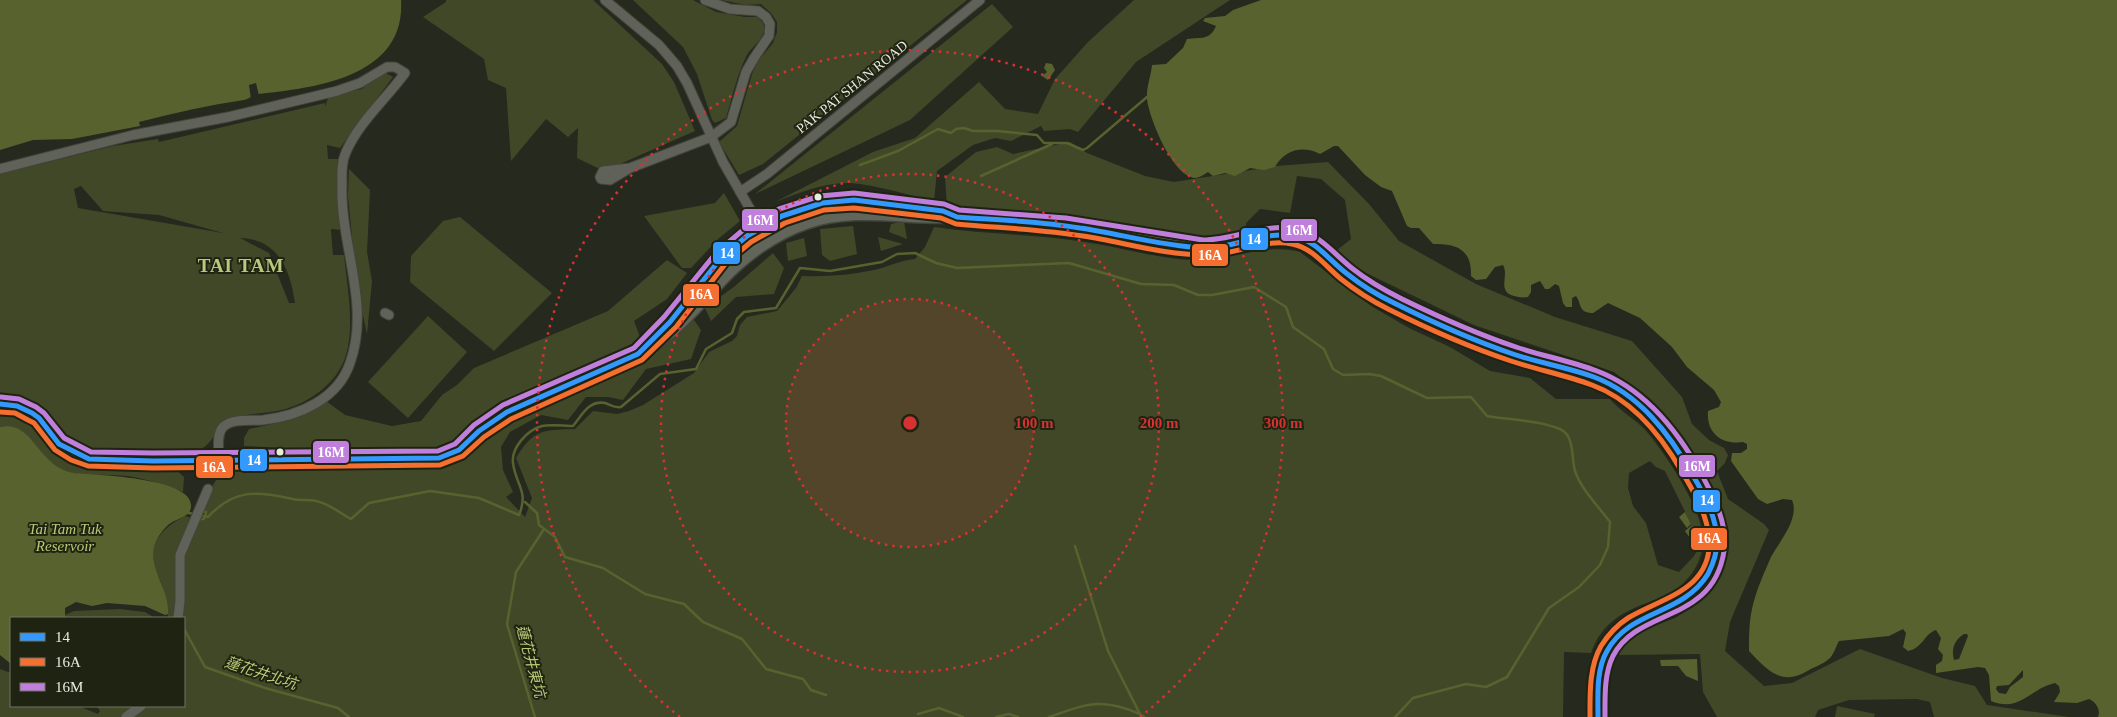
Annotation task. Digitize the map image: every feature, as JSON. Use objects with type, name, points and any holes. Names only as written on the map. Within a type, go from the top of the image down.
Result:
[{"type":"main road","points":[[638,354],[666,327],[721,258],[760,227],[801,209],[822,203],[864,200],[943,211],[957,217]]},
{"type":"main road","points":[[0,404],[13,405],[32,413],[39,418],[60,444],[84,458],[153,460],[443,458],[463,448],[479,431],[507,412],[638,354],[678,326],[728,273],[769,242],[807,223],[838,216],[874,213],[941,218],[957,217],[1063,225],[1207,248],[1281,235],[1299,237],[1317,247],[1352,278],[1390,301],[1475,340],[1604,382],[1634,400],[1662,428],[1694,477],[1714,520],[1717,550],[1706,577],[1690,596],[1669,609],[1638,620],[1623,630],[1611,644],[1600,669],[1598,717]]},
{"type":"street","points":[[605,0],[659,45],[682,74],[711,137],[769,242]]},
{"type":"street","points":[[630,168],[711,137],[731,122],[746,72],[769,36],[770,24],[766,17],[758,11],[730,8],[705,0]]},
{"type":"street","name":"PAK PAT SHAN ROAD","points":[[740,192],[775,167],[980,0]]},
{"type":"street","points":[[0,169],[133,135],[228,117],[337,91],[360,83],[387,67],[395,67],[405,73],[371,114],[351,143],[343,160],[342,197],[357,317],[355,346],[347,370],[338,384],[327,395],[301,411],[274,418],[235,422],[225,425],[220,431],[219,460]]},
{"type":"street","points":[[178,617],[180,597],[179,558],[208,489]]},
{"type":"street","points":[[126,717],[140,707]]},
{"type":"shaded area","points":[[446,0],[593,0],[662,64],[674,82],[695,131],[604,171],[577,158],[578,128],[568,137],[546,119],[511,161],[506,88],[488,80],[484,59],[423,17],[446,2]]},
{"type":"shaded area","points":[[633,0],[693,0],[716,12],[757,17],[761,21],[764,26],[763,34],[743,62],[726,118],[715,123],[712,120],[697,74],[683,47]]},
{"type":"shaded area","points":[[721,0],[967,0],[763,164],[739,175],[719,142],[737,126],[752,74],[758,61],[773,43],[777,32],[777,22],[761,4],[746,5]]},
{"type":"shaded area","points":[[1134,0],[1230,0],[1136,62],[1078,132],[1070,129],[1044,131],[1041,126],[1011,141],[995,138],[973,145],[937,171],[934,201],[881,188],[841,183],[822,186],[775,202],[873,152],[915,138],[979,82],[1005,109],[1038,114],[1055,79],[1088,42]]},
{"type":"shaded area","points":[[992,4],[1013,27],[910,120],[755,194]]},
{"type":"shaded area","points":[[382,71],[393,77],[340,148],[327,145],[328,159],[338,159],[337,197],[341,230],[331,229],[331,231],[333,255],[344,255],[350,305],[350,331],[349,344],[342,365],[329,383],[321,390],[292,407],[225,419],[208,444],[192,453],[101,454],[87,452],[77,449],[65,440],[48,418],[37,409],[24,403],[0,399],[0,174],[113,146],[158,139],[159,142],[325,103],[325,107],[329,95],[362,89]],"holes":[[[81,186],[103,211],[159,215],[223,233],[78,208],[74,189]],[[240,238],[264,244],[280,258],[290,279],[295,303],[289,303],[269,253]]]},
{"type":"shaded area","points":[[1070,142],[1087,153],[1145,176],[1174,182],[1276,166],[1328,162],[1369,204],[1399,241],[1476,284],[1555,317],[1632,341],[1682,397],[1692,424],[1709,440],[1724,448],[1728,455],[1725,463],[1717,471],[1728,499],[1764,524],[1769,530],[1730,622],[1725,651],[1764,686],[1792,683],[1860,649],[1942,678],[1975,686],[1987,705],[2069,717],[1934,717],[1930,702],[1917,699],[1849,700],[1818,710],[1815,717],[1717,717],[1703,692],[1700,654],[1617,655],[1623,645],[1638,632],[1675,618],[1693,607],[1711,587],[1723,564],[1726,551],[1726,533],[1719,507],[1698,466],[1672,426],[1649,401],[1614,372],[1474,325],[1360,270],[1305,233],[1287,232],[1287,225],[1309,229],[1336,251],[1351,239],[1345,200],[1321,179],[1297,176],[1290,213],[1260,209],[1246,223],[1246,230],[1206,239],[1191,240],[1080,220],[947,207],[945,177],[976,152],[997,147],[1013,154]]},
{"type":"shaded area","points":[[349,169],[370,190],[367,252],[372,281],[367,334],[357,287],[348,196]]},
{"type":"shaded area","points":[[724,193],[740,221],[718,239],[691,268],[682,268],[644,216],[715,203]]},
{"type":"shaded area","points":[[460,217],[552,293],[494,351],[410,282],[411,256],[443,221]]},
{"type":"shaded area","points":[[904,221],[907,239],[889,232],[891,224]]},
{"type":"shaded area","points":[[853,226],[857,254],[830,261],[822,255],[820,229]]},
{"type":"shaded area","points":[[934,227],[1092,243],[1163,257],[1191,260],[1205,260],[1273,249],[1300,252],[1371,306],[1409,328],[1450,347],[1490,371],[1530,378],[1556,399],[1610,399],[1647,432],[1682,482],[1701,526],[1703,538],[1700,559],[1689,577],[1674,591],[1616,618],[1602,633],[1591,653],[1564,652],[1563,717],[132,717],[143,707],[185,707],[185,617],[181,617],[180,558],[195,518],[204,519],[206,512],[200,512],[216,480],[232,467],[352,465],[378,469],[444,461],[477,448],[498,425],[611,373],[640,357],[694,320],[701,330],[691,359],[646,369],[623,400],[608,397],[586,397],[568,420],[541,415],[510,432],[501,447],[503,470],[513,492],[506,497],[525,517],[532,498],[516,458],[522,448],[534,436],[547,431],[575,429],[593,411],[617,414],[643,405],[694,373],[709,352],[732,341],[737,336],[740,325],[747,317],[777,311],[796,288],[802,276],[856,273],[915,259],[925,247]],"holes":[[[1650,461],[1656,467],[1665,471],[1699,540],[1698,549],[1694,556],[1679,572],[1658,565],[1646,523],[1633,506],[1628,488],[1629,473]]]},
{"type":"shaded area","points":[[878,237],[903,244],[881,251]]},
{"type":"shaded area","points":[[804,238],[807,256],[788,261],[786,243]]},
{"type":"shaded area","points":[[773,253],[784,268],[774,294],[736,297],[711,321],[705,308],[735,286]]},
{"type":"shaded area","points":[[667,260],[687,273],[667,299],[634,321],[640,337],[635,346],[606,362],[492,415],[465,436],[440,450],[409,454],[244,446],[244,438],[249,429],[299,416],[326,401],[345,415],[392,426],[421,421],[442,395],[457,385],[474,368],[608,311]]},
{"type":"shaded area","points":[[428,316],[467,352],[408,418],[368,382]]},
{"type":"shaded area","points":[[0,413],[30,420],[57,451],[80,464],[120,468],[172,466],[184,477],[183,492],[156,482],[128,476],[65,472],[52,464],[26,435],[10,427],[0,427]]},
{"type":"shaded area","points":[[185,516],[192,518],[177,553],[175,617],[167,617],[164,591],[153,565],[152,556],[156,541],[172,524]]},
{"type":"shaded area","points":[[120,609],[145,612],[153,617],[65,617],[65,615],[74,611]]},
{"type":"shaded area","points":[[0,669],[10,673],[10,707],[80,707],[98,714],[100,711],[98,707],[136,707],[123,717],[0,717]]},
{"type":"shaded area","points":[[1837,706],[1875,714],[1874,717],[1835,717]]},
{"type":"water","points":[[0,0],[401,0],[399,26],[389,46],[373,62],[353,74],[305,88],[258,94],[244,100],[139,122],[140,126],[72,139],[33,140],[0,150]]},
{"type":"water","points":[[1261,0],[2117,0],[2117,717],[2098,717],[2097,706],[2089,699],[2077,703],[2054,702],[2060,692],[2059,686],[2055,683],[2010,704],[1991,701],[1989,675],[1985,668],[1978,667],[1936,673],[1936,665],[1942,661],[1943,655],[1938,649],[1941,638],[1936,630],[1917,647],[1908,651],[1903,647],[1906,633],[1903,629],[1889,636],[1839,641],[1828,660],[1799,675],[1783,677],[1769,670],[1749,651],[1750,620],[1752,607],[1764,573],[1791,522],[1794,507],[1792,500],[1783,499],[1767,504],[1758,499],[1731,461],[1732,453],[1741,453],[1747,449],[1747,444],[1743,442],[1728,442],[1717,436],[1710,426],[1708,411],[1719,407],[1721,402],[1714,390],[1687,367],[1672,347],[1640,318],[1608,303],[1593,313],[1588,313],[1583,310],[1576,296],[1572,298],[1572,307],[1566,307],[1563,303],[1559,286],[1555,284],[1549,289],[1545,289],[1540,281],[1531,285],[1531,292],[1528,297],[1511,295],[1504,286],[1505,269],[1503,265],[1495,267],[1486,279],[1476,280],[1471,276],[1471,267],[1466,254],[1456,247],[1433,244],[1419,228],[1407,226],[1392,191],[1381,187],[1365,175],[1338,146],[1334,146],[1320,154],[1307,150],[1295,151],[1283,157],[1275,167],[1264,170],[1250,168],[1235,176],[1225,173],[1213,176],[1208,172],[1200,177],[1193,178],[1183,173],[1176,165],[1162,143],[1149,108],[1147,91],[1152,65],[1166,64],[1183,48],[1187,39],[1204,37],[1211,34],[1216,26],[1203,21],[1205,18],[1225,16],[1233,10]],"holes":[[[1964,634],[1968,636],[1959,659],[1954,660],[1954,646]],[[2023,670],[2023,677],[2010,687],[2006,694],[1999,693],[1996,689],[1997,686],[2009,685]]]},
{"type":"water","points":[[1046,63],[1052,64],[1055,70],[1048,80],[1042,76],[1047,72],[1044,68]]},
{"type":"water","name":"Tai Tam Tuk Reservoir","points":[[0,427],[17,428],[32,440],[53,464],[63,470],[74,473],[145,480],[166,485],[182,492],[190,501],[189,513],[166,527],[157,539],[154,550],[156,570],[167,602],[168,614],[165,615],[145,606],[107,603],[92,606],[76,602],[65,608],[65,617],[10,617],[10,663],[0,655]]},
{"type":"water","points":[[1685,512],[1691,524],[1687,528],[1679,517]]},
{"type":"water","points":[[1692,525],[1697,537],[1692,541],[1685,531]]},
{"type":"water","points":[[1697,659],[1698,681],[1686,676],[1678,666],[1661,666],[1660,660]]},
{"type":"pier","points":[[256,83],[259,96],[251,99],[249,85]]},
{"type":"waterway","points":[[860,165],[898,151],[938,129],[951,133],[956,129],[964,128],[973,131],[1037,135],[1044,143],[1067,143],[1083,150],[1147,97]]},
{"type":"waterway","points":[[981,176],[1052,144]]},
{"type":"waterway","points":[[189,513],[208,517],[218,508],[238,496],[269,494],[296,500],[320,502],[351,519],[369,503],[430,491],[479,498],[519,515],[523,500],[513,457],[521,440],[531,431],[542,426],[573,426],[590,406],[605,403],[614,407],[621,407],[660,374],[696,369],[706,349],[732,333],[737,319],[744,312],[776,308],[800,268],[830,271],[882,262],[897,254],[915,253],[936,263],[957,268],[1069,263],[1141,284],[1174,285],[1198,295],[1212,295],[1254,287],[1286,307],[1293,327],[1324,349],[1333,369],[1343,375],[1369,374],[1381,376],[1427,398],[1471,397],[1487,416],[1533,422],[1551,426],[1565,432],[1572,447],[1575,471],[1578,478],[1610,522],[1608,547],[1600,565],[1579,587],[1549,608],[1507,677],[1486,687],[1466,684],[1413,698],[1395,717]]},
{"type":"waterway","points":[[525,502],[537,513],[539,525],[555,537],[565,557],[603,568],[645,594],[684,604],[703,622],[742,639],[766,669],[803,679],[811,690],[826,695]]},
{"type":"waterway","name":"蓮花井北坑","points":[[197,519],[204,519],[206,512],[200,511]]},
{"type":"waterway","name":"蓮花井東坑","points":[[535,717],[507,624],[516,572],[544,529]]},
{"type":"waterway","points":[[1075,546],[1108,651],[1140,714],[1144,717]]},
{"type":"waterway","name":"蓮花井北坑","points":[[185,631],[205,667],[265,688],[338,708],[349,717]]},
{"type":"waterway","points":[[1049,717],[1094,704],[1115,705],[1140,714]]},
{"type":"waterway","points":[[918,714],[939,708],[963,717]]},
{"type":"waterway","points":[[996,717],[1009,714],[1018,717]]},
{"type":"transit line","name":"16M","points":[[1,397],[19,399],[36,407],[44,413],[64,438],[91,452],[438,451],[455,444],[474,425],[503,405],[634,348],[664,317],[716,253],[743,230],[779,209],[820,196],[854,193],[944,204],[959,210],[1066,218],[1203,240],[1263,229],[1287,228],[1299,230],[1321,241],[1370,281],[1416,306],[1501,342],[1587,367],[1614,379],[1645,400],[1659,413],[1693,459],[1711,493],[1722,521],[1725,541],[1717,574],[1706,591],[1691,603],[1639,629],[1624,640],[1613,656],[1608,670],[1605,717]]},
{"type":"transit line","name":"14","points":[[0,404],[17,406],[32,413],[39,418],[59,444],[89,459],[153,461],[439,458],[459,450],[479,431],[507,412],[638,354],[670,322],[721,258],[747,236],[782,216],[822,203],[854,200],[943,211],[957,217],[1034,222],[1095,230],[1187,247],[1227,246],[1273,235],[1297,237],[1317,247],[1346,273],[1369,290],[1423,317],[1498,349],[1594,377],[1610,384],[1639,404],[1651,416],[1683,459],[1709,506],[1715,524],[1717,542],[1714,558],[1708,574],[1697,588],[1671,606],[1642,619],[1617,637],[1603,658],[1601,666],[1598,683],[1598,717]]},
{"type":"transit line","name":"16A","points":[[0,412],[15,413],[34,423],[55,450],[71,460],[88,466],[153,468],[440,465],[463,456],[484,437],[511,419],[642,360],[676,327],[726,263],[751,242],[785,223],[824,210],[854,208],[941,218],[956,224],[1067,234],[1159,251],[1189,254],[1215,255],[1270,243],[1292,244],[1306,249],[1319,258],[1341,279],[1364,296],[1418,324],[1495,356],[1582,381],[1607,392],[1633,409],[1645,420],[1674,458],[1691,487],[1706,520],[1709,538],[1708,556],[1703,570],[1694,581],[1669,598],[1628,618],[1616,627],[1601,646],[1592,672],[1590,717]]},
{"type":"district","name":"TAI TAM","points":[[241,265]]}]
